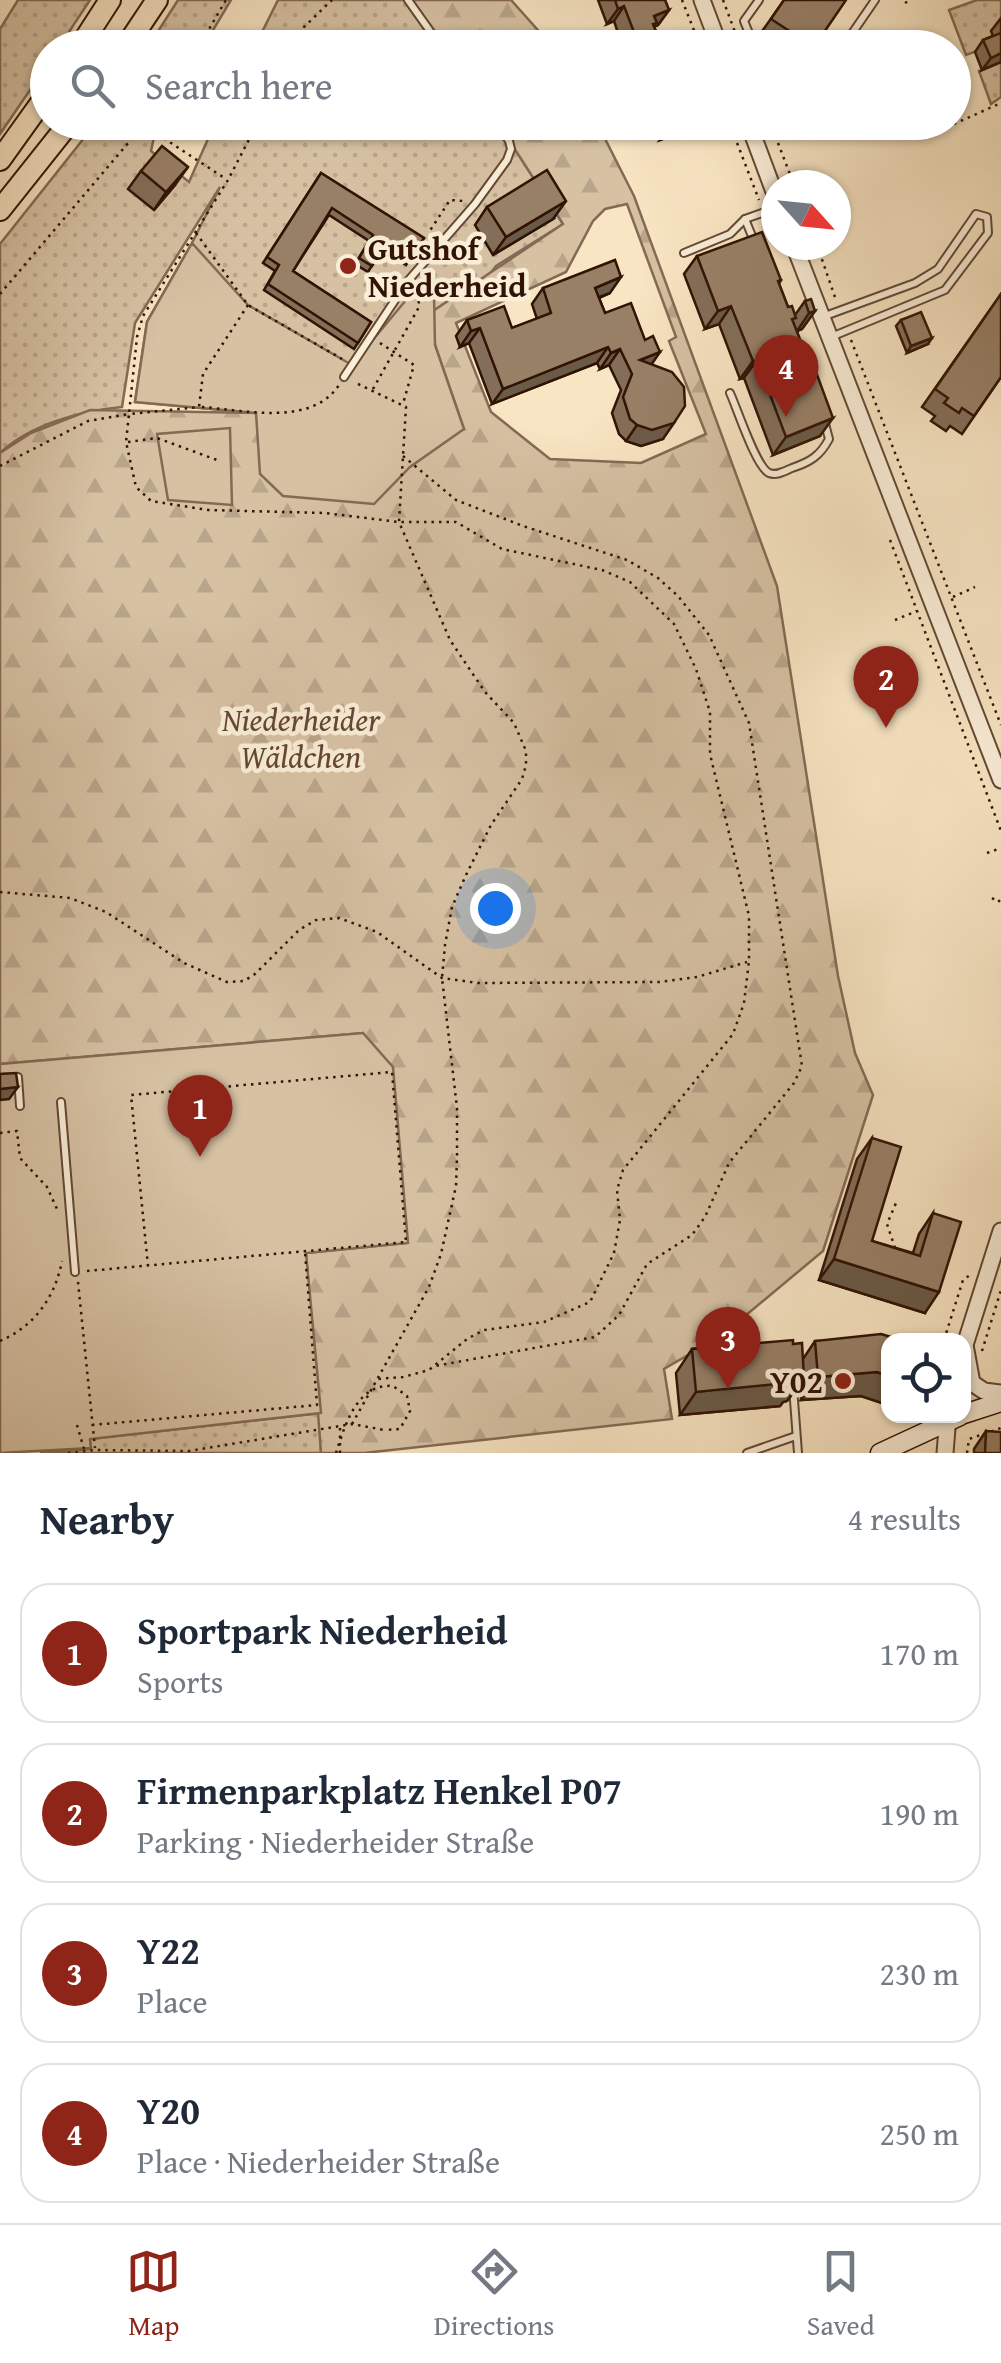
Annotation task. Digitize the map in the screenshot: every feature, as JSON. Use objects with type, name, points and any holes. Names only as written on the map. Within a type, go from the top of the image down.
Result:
[{"type":"highway","points":[[91,30],[110,0]]},
{"type":"highway","points":[[137,30],[156,0]]},
{"type":"highway","points":[[0,160],[30,118]]},
{"type":"highway","points":[[0,210],[56,140]]},
{"type":"main road","points":[[971,1412],[1001,1402]]},
{"type":"main road","points":[[887,1452],[943,1423]]},
{"type":"street","points":[[702,0],[713,30]]},
{"type":"street","points":[[755,140],[766,170]]},
{"type":"street","points":[[800,260],[1001,780]]},
{"type":"street","points":[[968,1333],[1001,1231]]},
{"type":"street","points":[[971,1378],[984,1391],[1001,1393]]},
{"type":"street","points":[[945,1453],[953,1423]]},
{"type":"lane","points":[[408,0],[429,30]]},
{"type":"lane","points":[[748,30],[744,21],[759,0]]},
{"type":"lane","points":[[854,30],[875,0]]},
{"type":"lane","points":[[344,377],[415,273],[507,160],[511,149],[508,140]]},
{"type":"lane","points":[[684,253],[730,234],[745,219],[761,213]]},
{"type":"lane","points":[[822,317],[938,270],[976,214],[987,217],[988,233],[945,290],[830,338]]},
{"type":"lane","points":[[745,219],[760,254]]},
{"type":"lane","points":[[730,392],[754,450],[769,473],[778,474],[811,462],[823,451],[829,439],[821,412]]},
{"type":"lane","points":[[0,1078],[18,1077],[20,1106]]},
{"type":"lane","points":[[62,1102],[75,1272]]},
{"type":"lane","points":[[792,1379],[798,1453]]},
{"type":"lane","points":[[747,1453],[796,1436]]},
{"type":"path","points":[[208,30],[226,0]]},
{"type":"path","points":[[303,30],[332,0]]},
{"type":"path","points":[[682,0],[693,30]]},
{"type":"path","points":[[723,0],[734,30]]},
{"type":"path","points":[[905,4],[910,0]]},
{"type":"path","points":[[971,116],[1001,103]]},
{"type":"path","points":[[0,294],[131,140]]},
{"type":"path","points":[[169,140],[228,180]]},
{"type":"path","points":[[249,140],[143,316],[137,338],[126,442],[136,487],[151,501],[208,510],[456,522],[502,550],[602,570],[630,582],[674,624],[696,669],[710,712],[710,754],[749,916],[744,1003],[732,1034],[623,1170],[617,1190],[620,1220],[614,1253],[590,1302],[544,1322],[484,1330],[434,1366]]},
{"type":"path","points":[[736,140],[761,204]]},
{"type":"path","points":[[777,140],[788,170]]},
{"type":"path","points":[[441,243],[429,232],[450,200],[475,204]]},
{"type":"path","points":[[195,232],[248,304],[352,365]]},
{"type":"path","points":[[821,260],[839,310]]},
{"type":"path","points":[[372,390],[420,307],[415,273]]},
{"type":"path","points":[[199,407],[202,374],[248,304]]},
{"type":"path","points":[[846,331],[1001,725]]},
{"type":"path","points":[[371,337],[414,365],[403,404]]},
{"type":"path","points":[[859,376],[866,374]]},
{"type":"path","points":[[0,466],[88,421],[199,407],[296,412],[321,405],[344,377],[403,404],[408,412],[399,522],[450,640],[486,692],[514,722],[526,751],[526,764],[522,780],[491,825],[452,907],[442,978],[457,1108],[456,1186],[441,1254],[429,1287],[352,1424]]},
{"type":"path","points":[[874,415],[881,412]]},
{"type":"path","points":[[126,442],[157,438],[217,460]]},
{"type":"path","points":[[377,1379],[595,1337],[619,1314],[648,1264],[692,1234],[705,1218],[728,1163],[794,1082],[802,1066],[767,824],[748,723],[709,635],[658,578],[626,560],[456,500],[402,454]]},
{"type":"path","points":[[888,534],[1001,831]]},
{"type":"path","points":[[952,597],[975,588]]},
{"type":"path","points":[[895,620],[917,611]]},
{"type":"path","points":[[987,853],[1001,848]]},
{"type":"path","points":[[0,892],[70,898],[106,912],[184,963],[227,982],[244,981],[255,974],[300,930],[316,920],[339,918],[377,932],[442,978],[478,983],[658,982],[698,977],[749,961]]},
{"type":"path","points":[[992,898],[998,902],[1001,899]]},
{"type":"path","points":[[95,1450],[77,1272],[148,1266],[406,1242],[392,1072],[131,1095],[148,1266]]},
{"type":"path","points":[[20,1106],[20,1158],[47,1186],[61,1219]]},
{"type":"path","points":[[0,1132],[18,1131]]},
{"type":"path","points":[[895,1250],[887,1224],[896,1202]]},
{"type":"path","points":[[92,1426],[316,1405],[305,1251]]},
{"type":"path","points":[[0,1341],[36,1316],[52,1296],[63,1255]]},
{"type":"path","points":[[946,1333],[964,1276]]},
{"type":"path","points":[[981,1363],[1001,1290]]},
{"type":"path","points":[[68,1453],[189,1451],[340,1426],[352,1424],[384,1430],[403,1427],[410,1409],[404,1392],[388,1385],[374,1388],[359,1401],[340,1440]]},
{"type":"path","points":[[78,1425],[84,1450]]},
{"type":"path","points":[[338,1453],[340,1426]]},
{"type":"path","points":[[967,1453],[964,1447],[975,1436],[1001,1428]]},
{"type":"green space","points":[[18,0],[90,0],[70,30],[30,30],[30,90],[0,134],[0,29]]},
{"type":"green space","points":[[178,0],[231,0],[213,30],[159,30]]},
{"type":"green space","points":[[278,0],[412,0],[433,30],[263,30]]},
{"type":"green space","points":[[412,0],[511,0],[538,30],[433,30]]},
{"type":"green space","points":[[977,0],[1001,0],[1001,97],[991,104],[979,71],[997,64],[991,46],[971,53],[971,30],[957,30],[949,10]]},
{"type":"green space","points":[[83,140],[153,140],[151,151],[189,182],[208,140],[509,140],[563,224],[496,266],[435,345],[257,413],[135,402],[147,322],[220,187],[135,323],[122,407],[57,421],[26,434],[0,453],[0,244]]},
{"type":"green space","name":"Niederheider Wäldchen","points":[[509,140],[606,140],[634,196],[777,586],[838,976],[855,1053],[873,1095],[823,1251],[721,1336],[664,1369],[672,1419],[364,1453],[321,1453],[306,1253],[407,1243],[363,1033],[0,1064],[0,453],[31,433],[90,410],[257,413],[464,429],[435,345],[433,311],[563,224]],"holes":[[[627,204],[676,337],[669,341],[706,434],[641,463],[550,459],[491,412],[456,323],[566,272],[593,221],[605,209]]]},
{"type":"green space","points":[[192,243],[248,305],[352,365],[421,282],[434,295],[435,345],[464,429],[410,467],[374,504],[283,496],[260,474],[256,413],[135,402],[147,322]]},
{"type":"green space","points":[[230,428],[232,505],[168,500],[157,434]]},
{"type":"green space","points":[[363,1033],[393,1067],[408,1243],[306,1253],[321,1413],[90,1439],[91,1448],[0,1453],[0,1064]]},
{"type":"green space","points":[[321,1413],[321,1453],[40,1453],[90,1449],[90,1439]]},
{"type":"building","points":[[615,0],[665,0],[669,10],[654,16],[655,30],[633,30],[624,6],[618,9]]},
{"type":"building","points":[[784,0],[846,0],[826,30],[788,30],[771,19]]},
{"type":"building","points":[[1001,33],[1001,53],[991,58],[983,40]]},
{"type":"building","points":[[162,146],[188,167],[166,192],[141,171]]},
{"type":"building","points":[[547,170],[566,201],[506,237],[487,207]]},
{"type":"building","points":[[321,173],[424,238],[411,259],[386,243],[372,266],[359,258],[373,235],[332,208],[293,271],[371,322],[358,343],[268,284],[279,265],[267,257]]},
{"type":"building","points":[[761,232],[761,260],[773,260],[788,307],[792,306],[796,318],[792,319],[833,418],[786,437],[757,360],[753,361],[731,306],[718,311],[697,256]]},
{"type":"building","points":[[615,260],[621,277],[595,288],[605,313],[631,303],[645,340],[653,336],[660,352],[640,360],[672,372],[684,387],[685,406],[674,423],[652,430],[630,419],[623,397],[632,374],[620,349],[611,353],[608,347],[503,389],[480,328],[471,331],[467,320],[504,306],[512,328],[551,313],[543,288]]},
{"type":"building","points":[[1001,294],[1001,377],[974,416],[962,408],[959,413],[944,403],[948,398],[935,389]]},
{"type":"building","points":[[811,299],[815,311],[809,313],[805,301]]},
{"type":"building","points":[[921,312],[932,338],[911,346],[901,320]]},
{"type":"building","points":[[16,1073],[18,1087],[0,1089],[0,1074]]},
{"type":"building","points":[[872,1138],[901,1147],[872,1241],[920,1256],[933,1213],[961,1222],[939,1292],[834,1259]]},
{"type":"building","points":[[881,1334],[881,1373],[818,1377],[815,1341]]},
{"type":"building","points":[[793,1340],[793,1344],[802,1343],[804,1378],[796,1378],[797,1382],[696,1392],[692,1349]]},
{"type":"building","points":[[986,1431],[1001,1432],[1001,1453],[985,1453]]},
{"type":"place","name":"Gutshof Niederheid","points":[[348,266]]},
{"type":"place","name":"Y20","points":[[786,417]]},
{"type":"place","name":"Firmenparkplatz Henkel P07","points":[[886,728]]},
{"type":"place","name":"Sportpark Niederheid","points":[[200,1157]]},
{"type":"place","name":"Y02","points":[[843,1381]]},
{"type":"place","name":"Y22","points":[[728,1389]]}]
